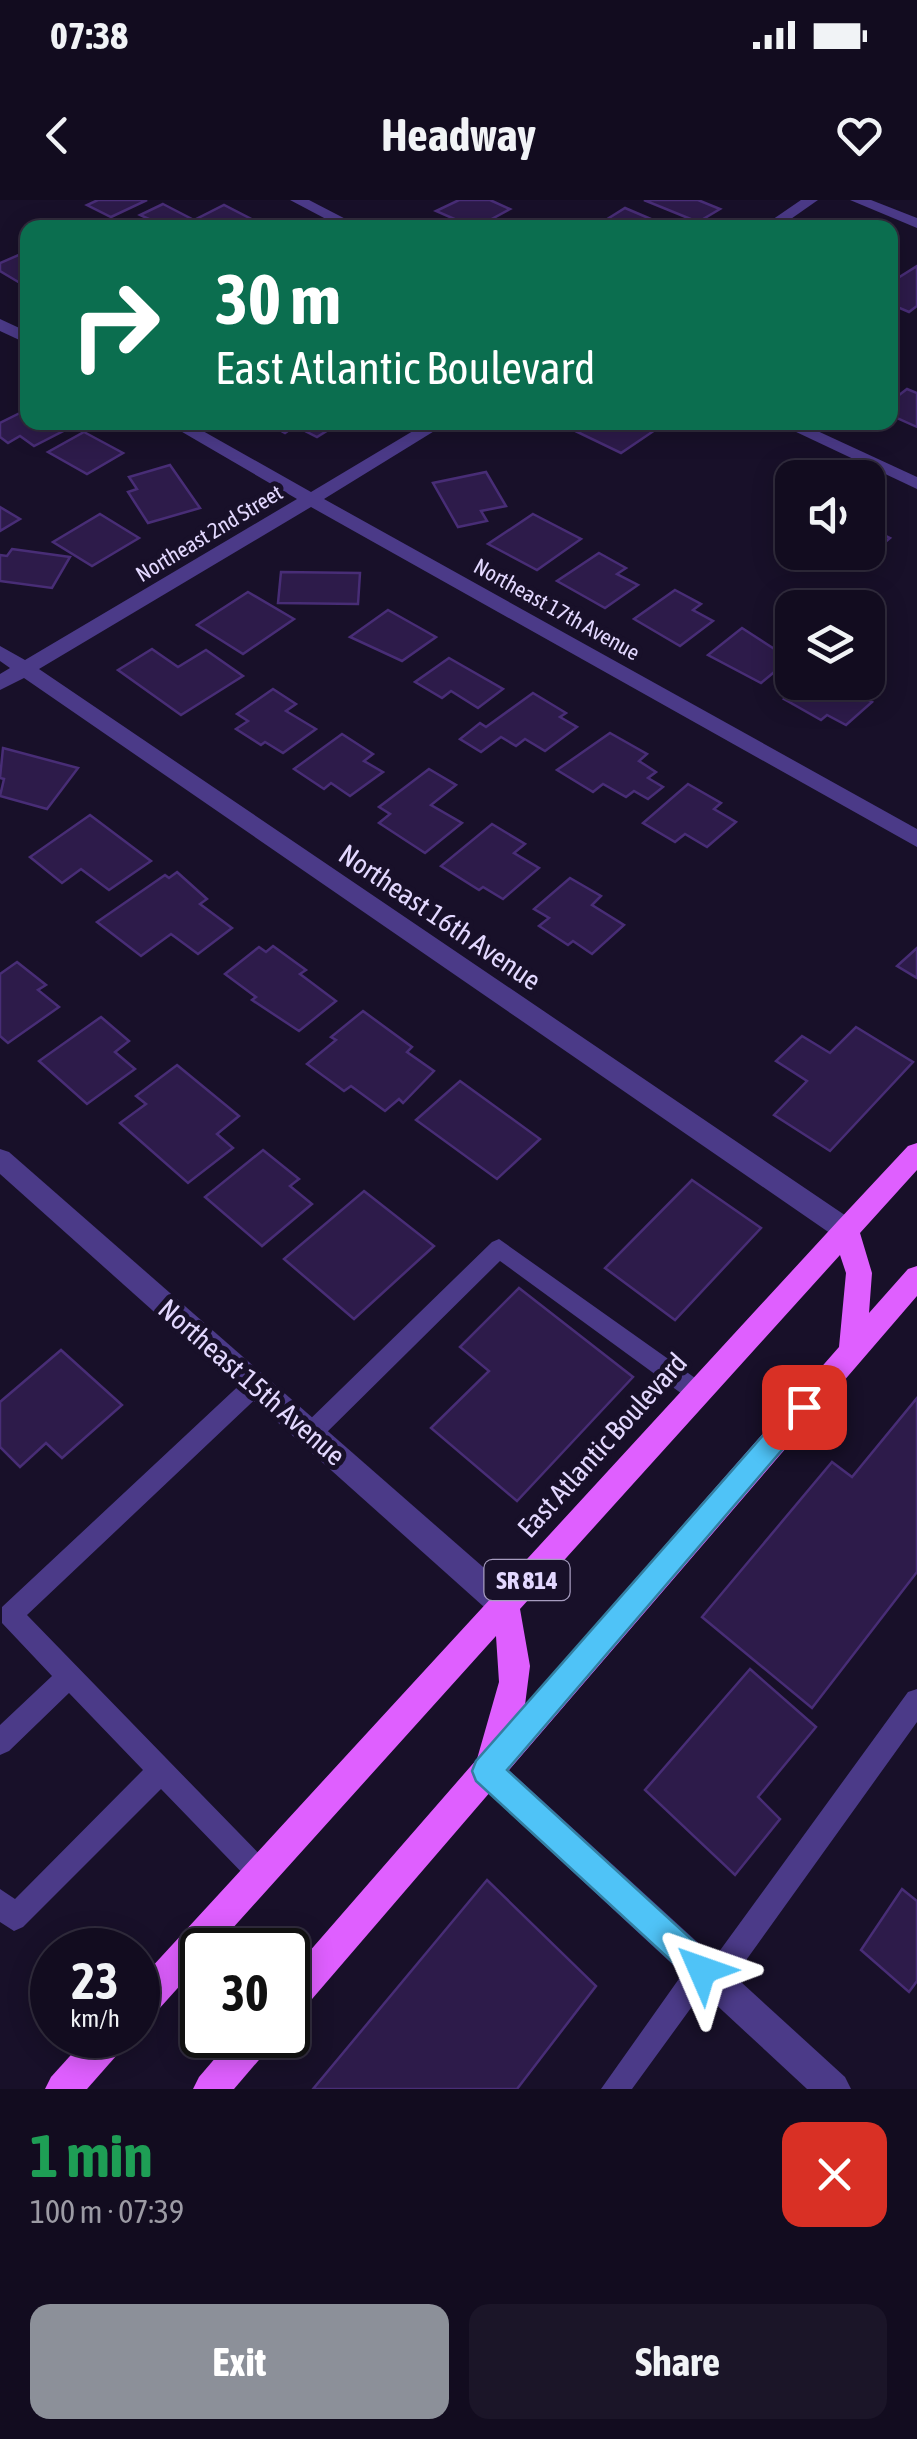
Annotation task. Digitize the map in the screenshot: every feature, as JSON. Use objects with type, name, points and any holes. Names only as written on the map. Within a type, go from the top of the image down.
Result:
[{"type":"main road","name":"East Atlantic Boulevard","points":[[160,1984],[917,1153]]},
{"type":"main road","points":[[846,1230],[859,1273],[852,1351]]},
{"type":"main road","points":[[310,1975],[917,1277]]},
{"type":"main road","points":[[486,1771],[516,1692],[516,1645],[504,1605]]},
{"type":"main road","points":[[64,2089],[92,2058]]},
{"type":"main road","points":[[211,2089],[238,2058]]},
{"type":"street","points":[[297,200],[339,220]]},
{"type":"street","points":[[780,220],[811,200]]},
{"type":"street","points":[[857,200],[917,223]]},
{"type":"street","name":"Northeast 17th Avenue","points":[[187,430],[917,839]]},
{"type":"street","name":"Northeast 2nd Street","points":[[0,683],[427,430]]},
{"type":"street","points":[[799,430],[917,484]]},
{"type":"street","name":"Northeast 16th Avenue","points":[[0,652],[846,1230]]},
{"type":"street","name":"Northeast 15th Avenue","points":[[0,1160],[504,1605]]},
{"type":"street","points":[[486,1771],[832,2089]]},
{"type":"lane","points":[[310,1434],[499,1248],[697,1392]]},
{"type":"lane","points":[[255,1385],[10,1614],[260,1873]]},
{"type":"lane","points":[[0,1742],[70,1676]]},
{"type":"lane","points":[[615,2089],[708,1975],[917,1701]]},
{"type":"lane","points":[[0,1902],[14,1918],[160,1770]]},
{"type":"building","points":[[98,200],[147,200],[111,217],[87,205]]},
{"type":"building","points":[[459,200],[490,200],[510,209],[490,220],[457,220],[436,211]]},
{"type":"building","points":[[644,200],[698,200],[720,209],[701,220]]},
{"type":"building","points":[[163,204],[194,220],[151,220],[140,215]]},
{"type":"building","points":[[224,205],[253,220],[194,220]]},
{"type":"building","points":[[625,208],[653,220],[606,220]]},
{"type":"building","points":[[20,254],[20,283],[0,271],[0,263]]},
{"type":"building","points":[[917,266],[917,306],[909,312],[898,307],[898,278]]},
{"type":"building","points":[[907,389],[917,393],[917,427],[898,419],[898,396]]},
{"type":"building","points":[[20,413],[20,430],[65,430],[34,446],[20,436],[8,443],[0,437],[0,423]]},
{"type":"building","points":[[303,430],[328,430],[317,437]]},
{"type":"building","points":[[573,430],[655,430],[621,453]]},
{"type":"building","points":[[84,432],[123,453],[87,474],[48,452]]},
{"type":"building","points":[[170,465],[200,508],[148,523],[128,492],[137,489],[129,477]]},
{"type":"building","points":[[486,472],[506,506],[481,511],[487,521],[458,527],[433,483]]},
{"type":"building","points":[[0,507],[20,519],[0,531]]},
{"type":"building","points":[[100,514],[139,538],[92,566],[53,542]]},
{"type":"building","points":[[533,514],[581,539],[537,570],[488,544]]},
{"type":"building","points":[[12,549],[70,557],[52,588],[0,581],[0,555],[7,556]]},
{"type":"building","points":[[599,553],[626,568],[617,574],[638,585],[605,608],[557,581]]},
{"type":"building","points":[[281,572],[360,573],[358,604],[278,603]]},
{"type":"building","points":[[675,590],[701,604],[693,610],[713,621],[680,646],[634,619]]},
{"type":"building","points":[[248,592],[294,619],[243,654],[197,625]]},
{"type":"building","points":[[388,610],[436,637],[402,661],[350,637]]},
{"type":"building","points":[[742,628],[775,649],[775,671],[761,683],[708,655]]},
{"type":"building","points":[[152,649],[178,667],[206,650],[243,676],[181,715],[118,670]]},
{"type":"building","points":[[449,658],[503,689],[478,708],[451,691],[442,698],[415,682]]},
{"type":"building","points":[[273,689],[296,704],[286,711],[316,729],[283,753],[236,729],[248,721],[237,714]]},
{"type":"building","points":[[533,693],[566,713],[560,717],[577,727],[545,751],[525,739],[516,746],[501,737],[481,752],[460,739],[480,723],[486,727]]},
{"type":"building","points":[[786,700],[872,702],[846,725],[827,715],[821,720]]},
{"type":"building","points":[[610,733],[647,754],[639,761],[656,772],[648,778],[663,787],[648,799],[634,791],[626,797],[603,784],[593,792],[557,770]]},
{"type":"building","points":[[342,734],[373,754],[364,761],[383,772],[350,796],[331,783],[324,789],[294,769]]},
{"type":"building","points":[[3,748],[78,768],[47,809],[0,796]]},
{"type":"building","points":[[429,769],[456,785],[431,805],[462,823],[425,853],[379,823],[390,814],[379,807]]},
{"type":"building","points":[[688,784],[721,803],[714,809],[736,822],[707,847],[685,834],[675,842],[643,823]]},
{"type":"building","points":[[90,815],[151,861],[109,890],[81,869],[62,883],[30,857]]},
{"type":"building","points":[[492,824],[525,844],[514,853],[539,868],[503,899],[483,887],[479,890],[441,866]]},
{"type":"building","points":[[177,872],[207,899],[200,904],[232,928],[198,954],[171,934],[141,956],[97,922],[165,875],[169,878]]},
{"type":"building","points":[[570,878],[601,896],[592,905],[624,925],[592,954],[573,941],[568,945],[539,926],[549,918],[534,909]]},
{"type":"building","points":[[273,946],[306,970],[300,974],[336,1001],[299,1031],[252,1000],[256,997],[225,974],[259,947],[266,952]]},
{"type":"building","points":[[917,948],[917,978],[897,966]]},
{"type":"building","points":[[17,962],[46,985],[38,990],[59,1007],[8,1043],[0,1036],[0,974]]},
{"type":"building","points":[[363,1011],[412,1047],[407,1052],[434,1071],[403,1103],[399,1099],[385,1111],[351,1086],[344,1091],[307,1064],[336,1040],[331,1037]]},
{"type":"building","points":[[101,1017],[129,1041],[115,1052],[135,1069],[87,1104],[39,1061]]},
{"type":"building","points":[[856,1027],[913,1062],[830,1151],[774,1115],[807,1081],[776,1061],[802,1036],[830,1053]]},
{"type":"building","points":[[177,1065],[239,1116],[217,1134],[233,1148],[188,1183],[120,1123],[146,1104],[136,1096]]},
{"type":"building","points":[[460,1081],[540,1139],[497,1179],[416,1120]]},
{"type":"building","points":[[263,1150],[299,1179],[290,1186],[312,1204],[262,1246],[205,1197]]},
{"type":"building","points":[[692,1180],[761,1228],[675,1320],[605,1268]]},
{"type":"building","points":[[364,1191],[434,1246],[354,1319],[284,1259]]},
{"type":"building","points":[[519,1288],[633,1377],[517,1501],[431,1428],[489,1371],[460,1347]]},
{"type":"building","points":[[61,1350],[122,1405],[62,1458],[46,1443],[20,1467],[0,1447],[0,1402]]},
{"type":"building","points":[[917,1398],[917,1572],[812,1708],[702,1617],[832,1462],[852,1477]]},
{"type":"building","points":[[750,1669],[816,1727],[758,1797],[780,1819],[735,1875],[645,1790]]},
{"type":"building","points":[[487,1880],[596,1986],[517,2089],[313,2089]]},
{"type":"building","points":[[902,1889],[917,1901],[917,1981],[909,1992],[861,1950]]},
{"type":"route","points":[[702,1970],[486,1771],[804,1407]]}]
